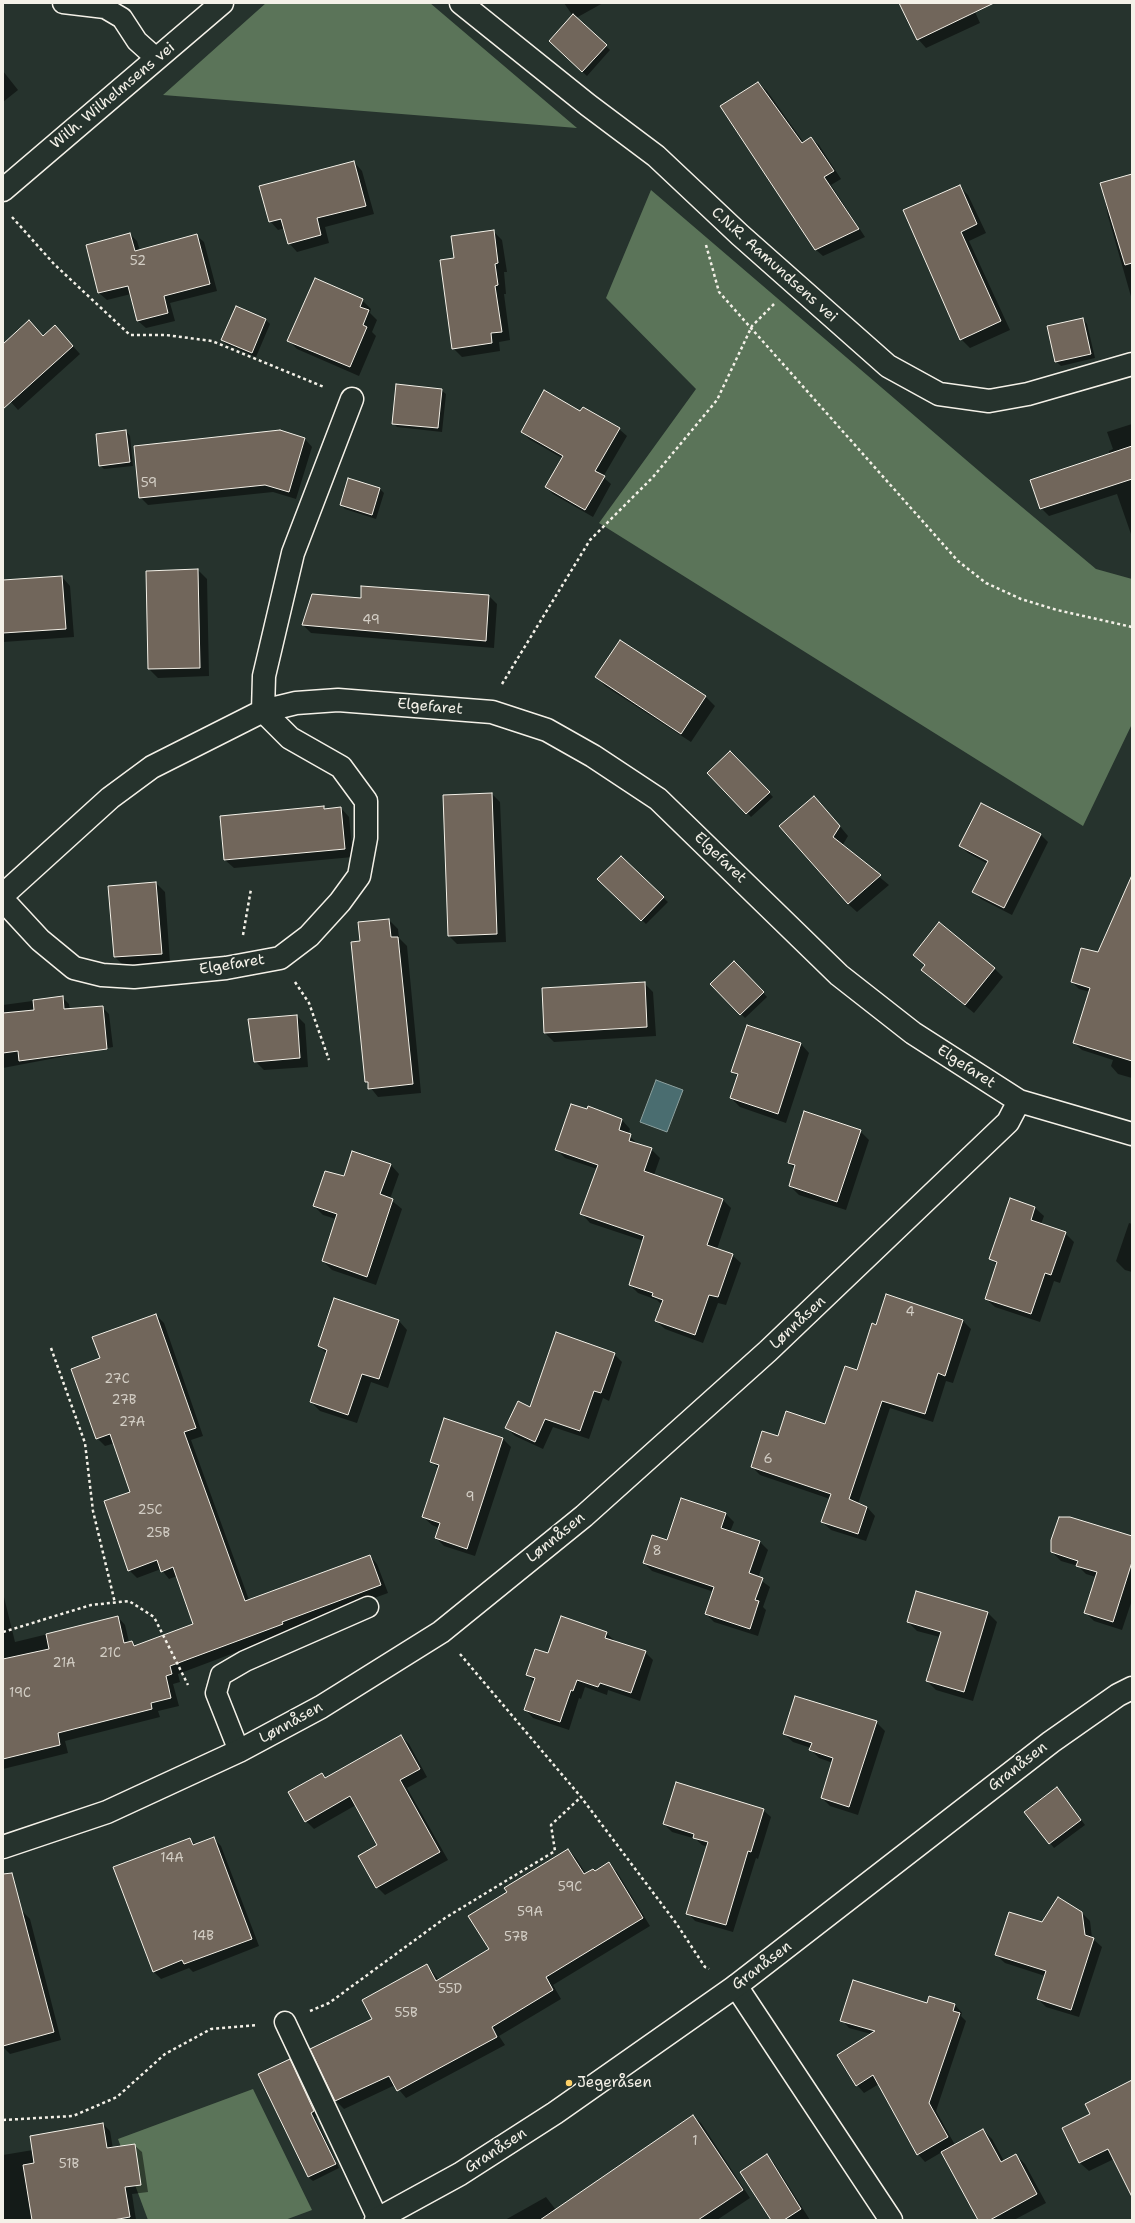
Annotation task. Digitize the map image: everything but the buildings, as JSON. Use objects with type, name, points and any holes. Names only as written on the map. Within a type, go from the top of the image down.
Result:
[{"type":"street","name":"Wilh. Wilhelmsens vei","points":[[3,190],[222,3]]},
{"type":"street","name":"C.N.R. Aamundsens vei","points":[[461,3],[656,156],[792,282],[888,366],[939,394],[989,401],[1028,394],[1132,364]]},
{"type":"street","points":[[263,711],[264,676],[293,553],[352,399]]},
{"type":"street","name":"Elgefaret","points":[[3,895],[110,798],[152,767],[263,711],[296,704],[338,700],[492,712],[547,730],[593,756],[658,799],[839,974],[913,1033],[1019,1101],[1132,1134]]},
{"type":"street","name":"Elgefaret","points":[[3,900],[40,940],[74,968],[102,975],[134,977],[226,968],[280,958],[309,936],[340,902],[359,876],[366,838],[366,801],[341,767],[290,738],[263,711]]},
{"type":"street","name":"Lønnåsen","points":[[3,1847],[107,1812],[239,1751],[321,1707],[442,1632],[584,1516],[768,1351],[1008,1122],[1019,1101]]},
{"type":"street","name":"Granåsen","points":[[377,2220],[460,2174],[549,2117],[736,1986],[1051,1742],[1118,1695],[1132,1688]]},
{"type":"street","points":[[736,1986],[892,2220]]},
{"type":"lane","points":[[63,3],[105,8],[122,18],[137,41],[157,59]]},
{"type":"lane","points":[[239,1751],[216,1692],[221,1675],[245,1661],[368,1607]]},
{"type":"lane","points":[[285,2022],[377,2220]]},
{"type":"path","points":[[8,212],[54,264],[130,336],[166,335],[212,341],[352,399]]},
{"type":"path","points":[[492,712],[500,687],[590,540],[653,477],[717,400],[752,326],[786,291],[792,282]]},
{"type":"path","points":[[752,326],[958,561],[986,583],[1021,599],[1057,610],[1132,627]]},
{"type":"path","points":[[240,965],[244,922],[251,889]]},
{"type":"path","points":[[280,958],[309,1003],[329,1060]]},
{"type":"path","points":[[51,1348],[85,1443],[93,1511],[115,1603]]},
{"type":"path","points":[[3,1632],[91,1605],[130,1601],[154,1617],[190,1688]]},
{"type":"path","points":[[442,1632],[581,1797],[676,1923],[705,1967],[736,1986]]},
{"type":"path","points":[[555,1851],[551,1825],[581,1797]]},
{"type":"green space","points":[[266,3],[430,3],[577,128],[163,95]]},
{"type":"green space","points":[[651,190],[986,477],[1096,569],[1132,579],[1132,724],[1083,826],[599,523],[696,389],[606,298]]},
{"type":"green space","points":[[253,2089],[312,2210],[285,2220],[148,2220],[118,2139]]},
{"type":"water","points":[[656,1080],[683,1090],[667,1132],[640,1122]]},
{"type":"place","name":"Jegeråsen","points":[[569,2083]]}]
